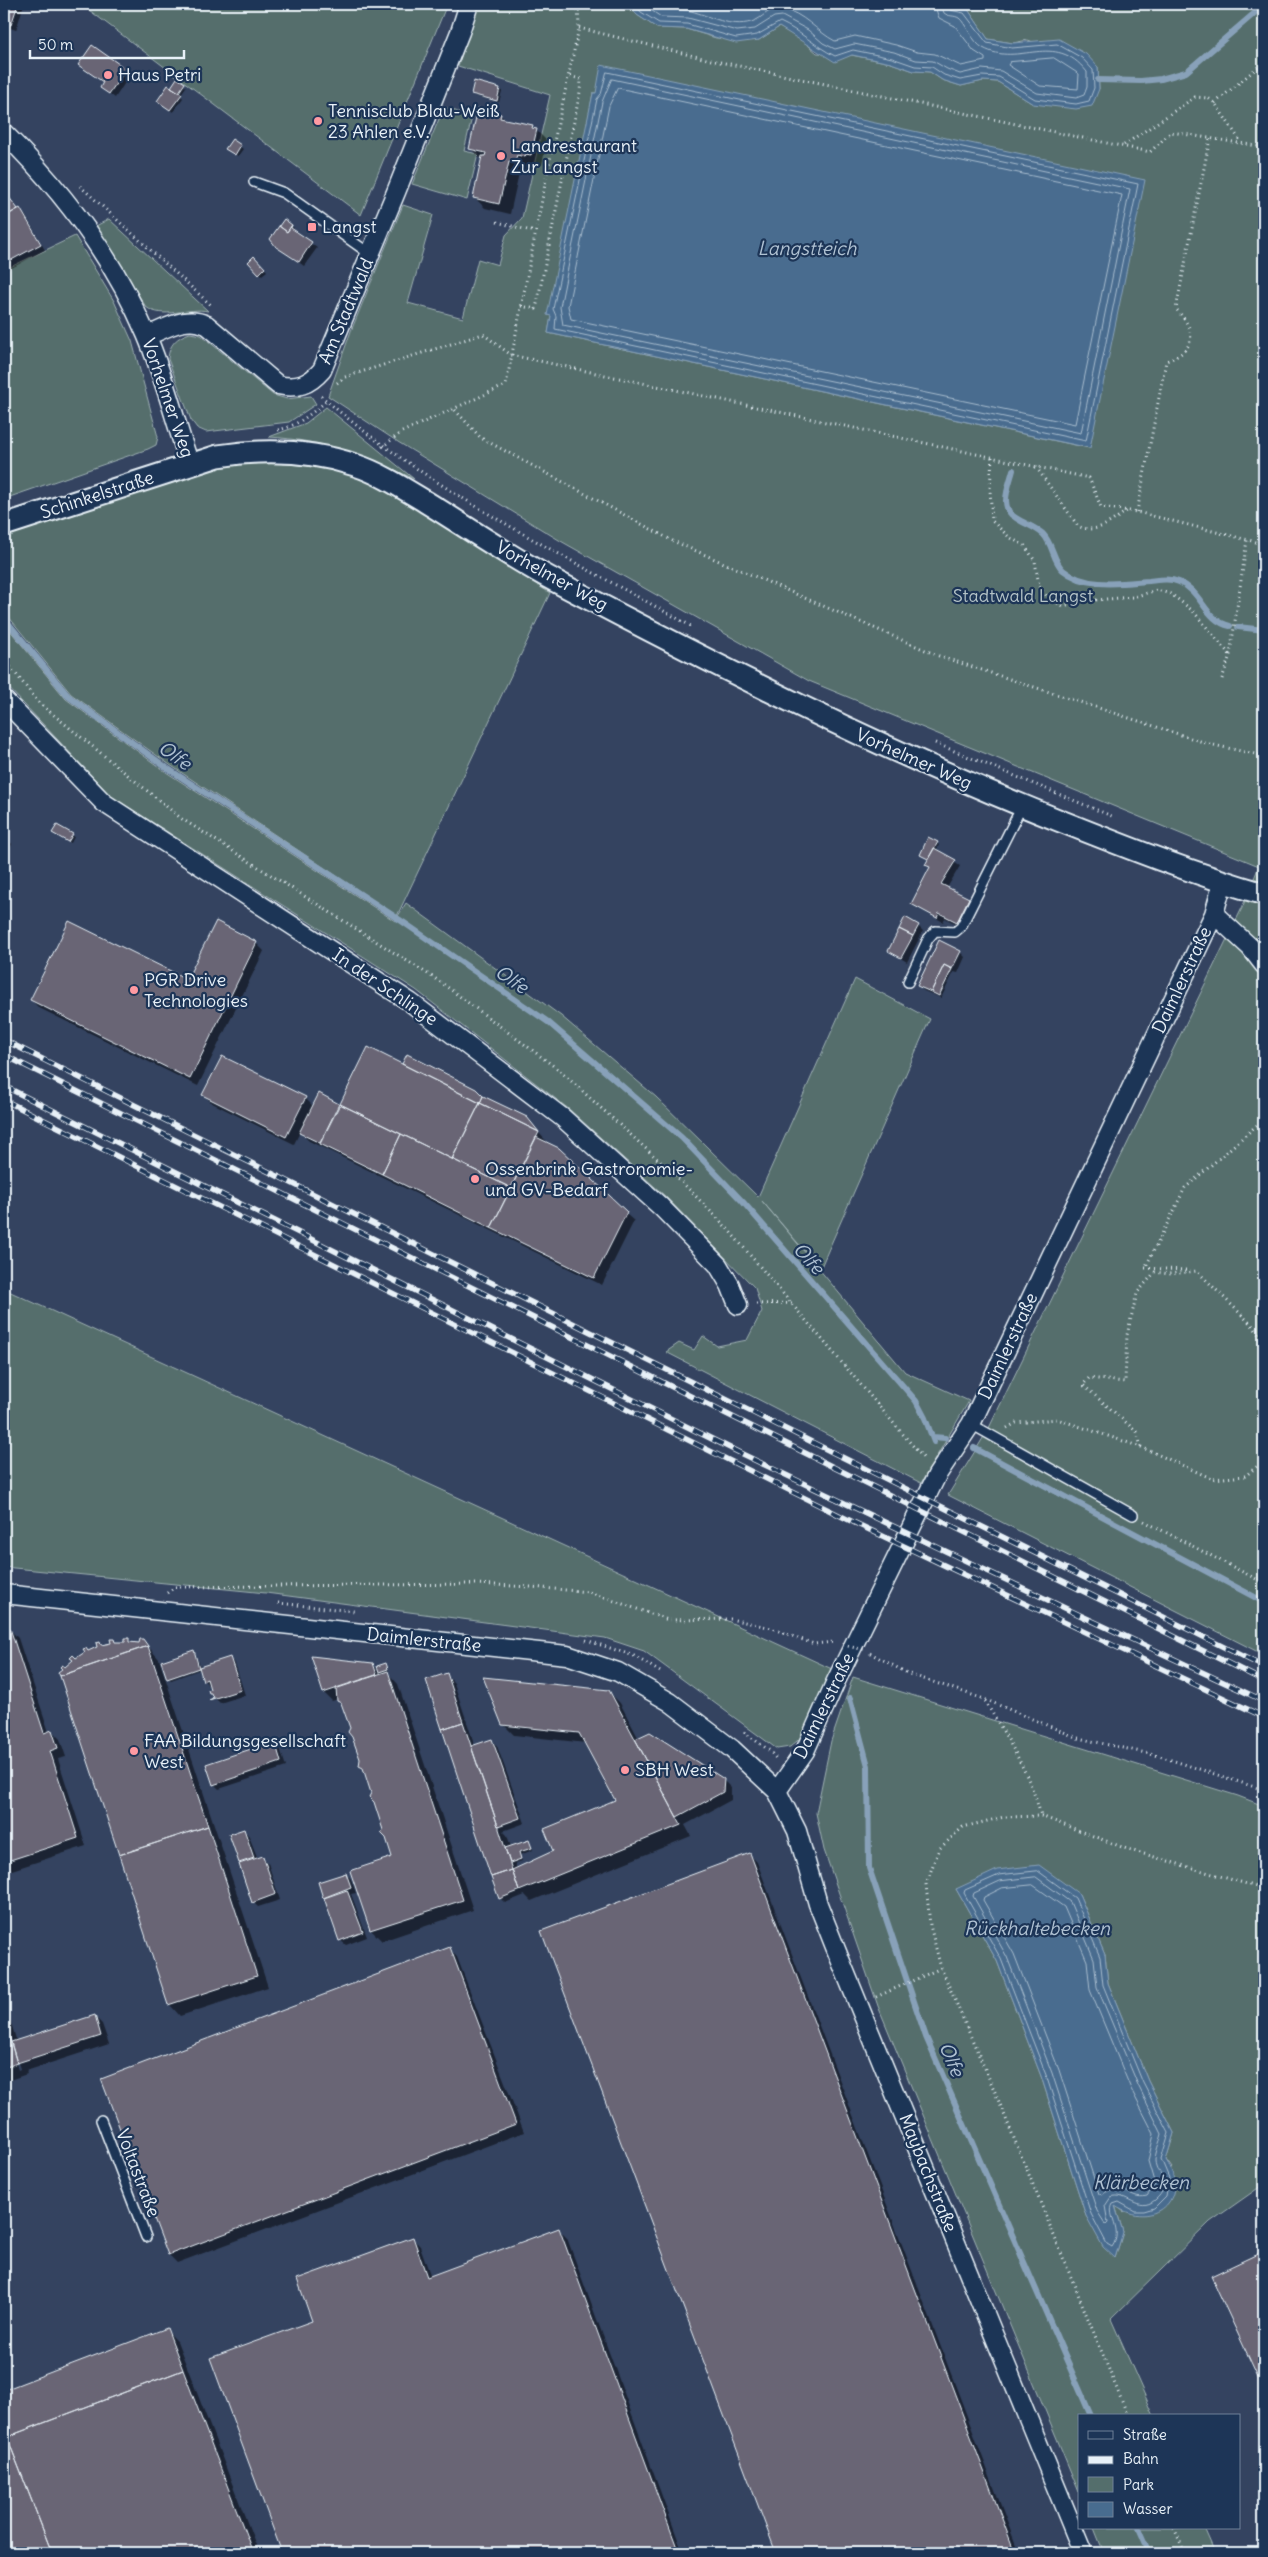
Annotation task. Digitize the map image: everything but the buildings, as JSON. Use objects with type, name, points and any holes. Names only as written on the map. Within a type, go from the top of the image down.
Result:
[{"type":"street","name":"Am Stadtwald","points":[[146,336],[186,320],[197,320],[207,325],[278,385],[290,388],[304,386],[322,370],[449,59],[468,4]]},
{"type":"street","name":"Vorhelmer Weg","points":[[4,133],[64,198],[86,227],[128,295],[146,336],[190,465],[218,456],[246,452],[272,452],[314,456],[355,465],[393,482],[556,581],[858,734],[1022,806],[1121,846],[1264,894]]},
{"type":"street","name":"Schinkelstraße","points":[[4,525],[190,465]]},
{"type":"street","name":"In der Schlinge","points":[[4,700],[104,803],[410,1002],[563,1118],[661,1206],[718,1266],[730,1285],[738,1304]]},
{"type":"street","name":"Daimlerstraße","points":[[4,1594],[567,1655],[618,1672],[670,1702],[732,1749],[778,1791],[805,1751],[836,1681],[938,1475],[971,1424],[1214,914],[1223,881]]},
{"type":"street","points":[[1214,914],[1250,947],[1264,965]]},
{"type":"street","name":"Maybachstraße","points":[[778,1791],[797,1831],[818,1904],[834,1944],[1083,2553]]},
{"type":"lane","points":[[254,182],[284,193],[370,254]]},
{"type":"lane","points":[[908,982],[928,939],[936,931],[955,932],[961,927],[1022,806]]},
{"type":"lane","points":[[971,1424],[1133,1514]]},
{"type":"lane","name":"Voltastraße","points":[[101,2120],[146,2237]]},
{"type":"path","points":[[382,447],[402,432],[455,410],[506,385],[535,232],[579,28],[578,4]]},
{"type":"path","points":[[579,28],[716,61],[1150,152],[1171,132],[1264,147]]},
{"type":"path","points":[[1215,103],[1264,62]]},
{"type":"path","points":[[521,306],[536,309],[581,78],[568,76]]},
{"type":"path","points":[[1124,146],[1195,97],[1208,98],[1215,103],[1241,142]]},
{"type":"path","points":[[1137,512],[1166,361],[1180,356],[1191,342],[1190,331],[1186,322],[1176,309],[1210,138]]},
{"type":"path","points":[[548,169],[563,172]]},
{"type":"path","points":[[77,183],[217,310]]},
{"type":"path","points":[[497,222],[535,232]]},
{"type":"path","points":[[332,386],[345,377],[483,334],[511,355],[1089,478],[1101,507],[1137,512],[1264,544]]},
{"type":"path","points":[[320,396],[326,391]]},
{"type":"path","points":[[271,431],[289,428],[326,401],[382,447],[513,527],[692,626]]},
{"type":"path","points":[[455,410],[481,438],[673,541],[939,656],[1209,744],[1264,756]]},
{"type":"path","points":[[992,457],[990,489],[992,521],[1009,537],[1025,546],[1035,561],[1039,586],[1048,598],[1063,606],[1082,601],[1133,597],[1156,590],[1170,594],[1193,611],[1230,655]]},
{"type":"path","points":[[1036,466],[1078,526],[1088,531],[1095,530],[1127,511]]},
{"type":"path","points":[[1222,679],[1230,655],[1246,540]]},
{"type":"path","points":[[930,741],[1121,820]]},
{"type":"path","points":[[1264,1119],[1185,1188],[1145,1268],[1197,1270],[1254,1327],[1264,1342]]},
{"type":"path","points":[[1141,1447],[1137,1432],[1083,1385],[1089,1378],[1125,1382],[1127,1335],[1137,1293],[1155,1272],[1169,1274],[1197,1270]]},
{"type":"path","points":[[738,1304],[792,1303]]},
{"type":"path","points":[[995,1438],[1016,1423],[1057,1419],[1141,1447],[1213,1479],[1245,1476],[1264,1461]]},
{"type":"path","points":[[1133,1514],[1264,1583]]},
{"type":"path","points":[[151,1610],[175,1587],[476,1584],[589,1592],[668,1620],[730,1618],[768,1627],[814,1644],[833,1642],[865,1650],[909,1674],[984,1699],[1078,1738],[1159,1756],[1264,1790]]},
{"type":"path","points":[[984,1699],[1025,1767],[1035,1791],[1041,1816]]},
{"type":"path","points":[[1127,2414],[995,2092],[940,1968],[930,1926],[926,1884],[939,1849],[963,1827],[1004,1817],[1041,1816],[1127,1848],[1264,1889]]},
{"type":"path","points":[[895,1989],[940,1968]]},
{"type":"path","points":[[1175,2530],[1185,2553]]},
{"type":"green space","name":"Tennisclub Blau-Weiß 23 Ahlen e.V.","points":[[81,4],[447,4],[361,215]]},
{"type":"green space","name":"Stadtwald Langst","points":[[478,4],[628,4],[637,15],[657,28],[686,29],[716,38],[759,40],[779,27],[802,40],[817,53],[851,55],[891,63],[914,71],[930,72],[942,80],[961,86],[983,81],[998,82],[1033,104],[1099,89],[1098,67],[1028,40],[1013,43],[988,39],[967,8],[936,4],[1264,4],[1264,1655],[948,1495],[988,1430],[1242,908],[1259,866],[809,681],[559,540],[398,442],[328,396],[351,331],[403,205],[433,215],[408,303],[463,318],[478,259],[498,265],[506,235],[522,218],[550,95],[458,66]],"holes":[[[593,93],[596,93],[1089,448],[548,333]]]},
{"type":"green space","points":[[444,107],[472,117],[464,151],[478,154],[467,200],[412,184]]},
{"type":"green space","points":[[109,219],[208,311],[160,313],[146,307],[96,226]]},
{"type":"green space","points":[[75,236],[114,301],[132,341],[158,437],[156,445],[4,499],[4,270]]},
{"type":"green space","points":[[190,333],[201,335],[273,395],[287,399],[311,396],[316,404],[289,422],[206,432],[197,428],[191,420],[168,359],[174,342]]},
{"type":"green space","points":[[326,407],[414,479],[362,456],[307,442],[269,437],[306,423]]},
{"type":"green space","points":[[249,461],[313,466],[348,473],[388,491],[550,593],[397,916],[170,765],[71,694],[4,611],[4,536],[193,473]]},
{"type":"green space","points":[[4,623],[66,699],[166,772],[395,921],[406,903],[561,1016],[656,1097],[758,1197],[855,979],[930,1019],[820,1269],[762,1201],[905,1372],[969,1401],[921,1483],[666,1352],[679,1343],[694,1350],[703,1336],[717,1346],[747,1340],[762,1311],[755,1288],[665,1196],[570,1110],[416,990],[111,796],[4,683]]},
{"type":"green space","points":[[4,1289],[832,1669],[804,1735],[790,1747],[777,1749],[644,1651],[605,1638],[266,1593],[4,1567]]},
{"type":"green space","points":[[853,1677],[1238,1796],[1264,1806],[1264,2184],[1210,2222],[1111,2319],[1153,2414],[1078,2414],[1078,2490],[878,2006],[824,1850],[816,1813],[831,1741]],"holes":[[[956,1889],[1079,1894],[1105,1955],[1108,1983],[1148,2081],[1174,2133],[1166,2160],[1172,2168],[1124,2212],[1115,2205],[1123,2232],[1115,2258],[1086,2216],[1041,2076],[997,1961]]]},
{"type":"green space","points":[[1095,2530],[1205,2530],[1215,2553],[1104,2553]]},
{"type":"water","points":[[628,4],[936,4],[967,8],[988,39],[1013,43],[1059,39],[1086,54],[1098,67],[1099,89],[1092,106],[1076,109],[1033,104],[998,82],[983,81],[961,86],[942,80],[930,72],[914,71],[891,63],[852,55],[835,62],[779,27],[759,40],[736,43],[686,29],[657,28],[637,15]]},
{"type":"water","name":"Langstteich","points":[[601,65],[1145,180],[1090,448],[548,333],[551,316],[547,315],[593,93],[596,93]]},
{"type":"water","name":"Rückhaltebecken","points":[[1039,1865],[1079,1894],[1105,1955],[1108,1983],[1148,2081],[1174,2133],[1166,2160],[1173,2174],[1174,2187],[1171,2198],[1164,2207],[1155,2213],[1143,2215],[1129,2213],[1115,2206],[1123,2232],[1115,2258],[1103,2247],[1086,2216],[1041,2076],[997,1961],[956,1889],[997,1870]]},
{"type":"waterway","points":[[1098,80],[1141,81],[1161,79],[1186,72],[1264,5]]},
{"type":"waterway","points":[[1013,470],[1006,496],[1007,509],[1016,518],[1043,534],[1063,570],[1072,576],[1093,582],[1116,583],[1164,580],[1179,582],[1187,586],[1215,618],[1230,626]]},
{"type":"waterway","name":"Olfe","points":[[4,618],[68,696],[167,768],[403,922],[548,1022],[682,1138],[743,1202],[916,1401],[934,1442]]},
{"type":"waterway","points":[[1238,627],[1264,630]]},
{"type":"waterway","points":[[933,1437],[945,1438]]},
{"type":"waterway","points":[[974,1448],[1264,1602]]},
{"type":"waterway","name":"Olfe","points":[[850,1698],[868,1766],[869,1868],[926,2037],[1090,2414]]},
{"type":"waterway","name":"Olfe","points":[[1140,2530],[1150,2553]]},
{"type":"railway","points":[[4,1040],[1264,1667]]},
{"type":"railway","points":[[4,1055],[1264,1681]]},
{"type":"railway","points":[[4,1086],[742,1454],[1264,1701]]},
{"type":"railway","points":[[4,1100],[851,1521],[1264,1717]]},
{"type":"place","name":"Haus Petri","points":[[108,75]]},
{"type":"place","name":"Tennisclub Blau-Weiß 23 Ahlen e.V.","points":[[318,121]]},
{"type":"place","name":"Landrestaurant Zur Langst","points":[[501,156]]},
{"type":"place","name":"Langst","points":[[312,227]]},
{"type":"place","name":"PGR Drive Technologies","points":[[134,990]]},
{"type":"place","name":"Ossenbrink Gastronomie- und GV-Bedarf","points":[[475,1179]]},
{"type":"place","name":"FAA Bildungsgesellschaft West","points":[[134,1751]]},
{"type":"place","name":"SBH West","points":[[625,1770]]},
{"type":"water label","name":"Klärbecken","points":[[1141,2182]]}]
